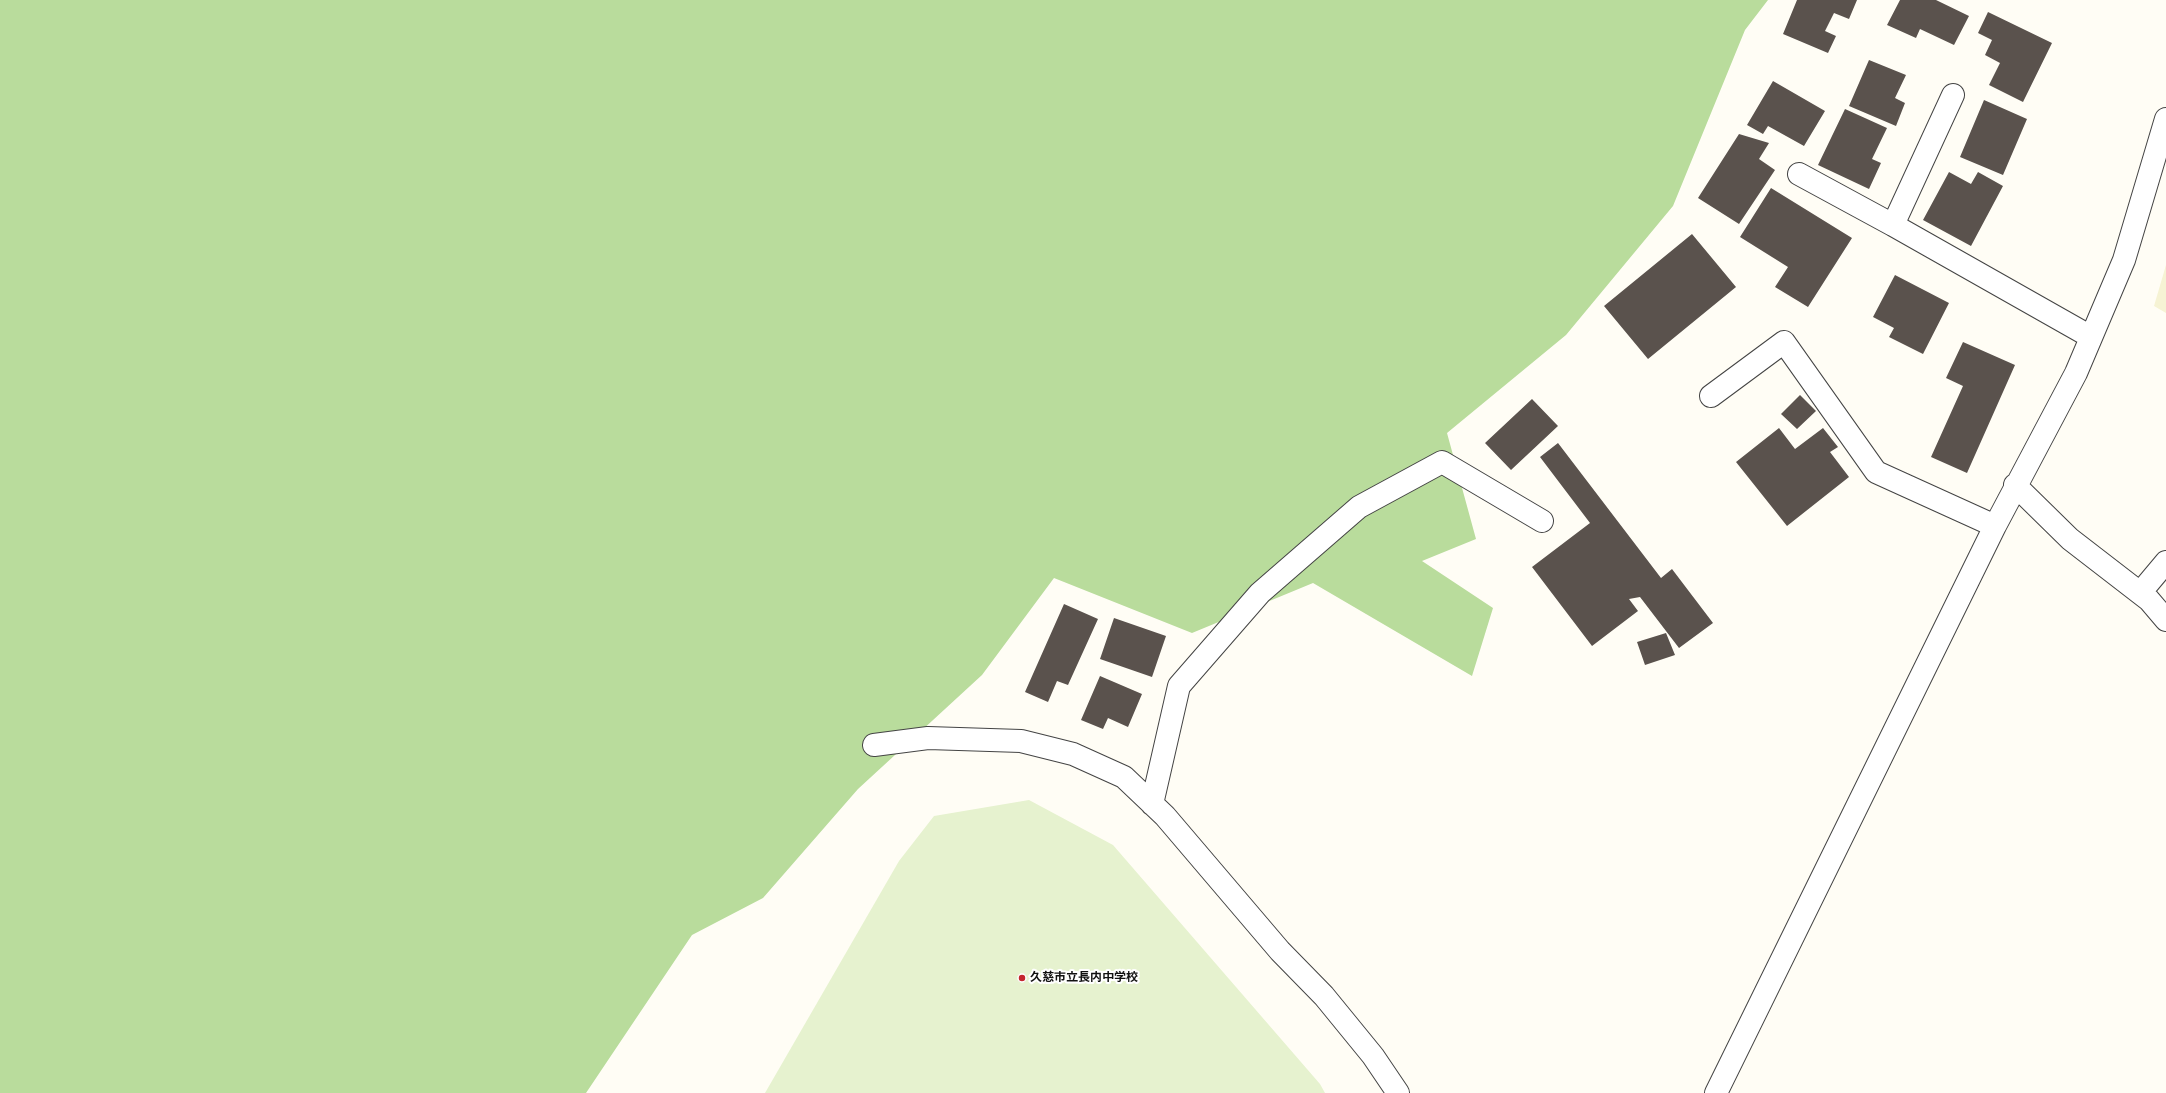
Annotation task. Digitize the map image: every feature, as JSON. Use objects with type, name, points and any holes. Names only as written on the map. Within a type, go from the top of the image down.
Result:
[{"type":"street","points":[[1893,225],[1953,95]]},
{"type":"street","points":[[1716,1093],[2015,486],[2076,373],[2124,260],[2166,119]]},
{"type":"street","points":[[1799,174],[1893,225],[2091,337]]},
{"type":"street","points":[[1711,396],[1784,342],[1876,472],[1995,526]]},
{"type":"street","points":[[1152,804],[1179,686],[1260,593],[1359,507],[1442,462],[1542,521]]},
{"type":"street","points":[[2015,486],[2070,539],[2149,600],[2166,620]]},
{"type":"street","points":[[2140,593],[2166,562]]},
{"type":"street","points":[[874,745],[928,738],[1021,742],[1073,754],[1124,777],[1165,816],[1280,951],[1324,996],[1373,1056],[1398,1093]]},
{"type":"shaded area","points":[[2166,265],[2166,313],[2154,306]]},
{"type":"green space","points":[[0,0],[1768,0],[1745,30],[1673,206],[1566,335],[1447,433],[1476,539],[1422,561],[1493,608],[1472,676],[1313,583],[1192,633],[1054,578],[982,675],[858,789],[763,898],[692,935],[586,1093],[0,1093]]},
{"type":"green space","name":"久慈市立長内中学校","points":[[1029,800],[1113,845],[1320,1084],[1325,1093],[765,1093],[899,861],[934,816]]},
{"type":"building","points":[[1797,0],[1857,0],[1849,19],[1834,13],[1825,31],[1836,36],[1828,53],[1783,34]]},
{"type":"building","points":[[1900,0],[1936,0],[1969,16],[1954,45],[1920,29],[1916,38],[1887,25]]},
{"type":"building","points":[[1988,12],[2052,43],[2023,102],[1989,85],[2000,63],[1985,55],[1992,40],[1978,33]]},
{"type":"building","points":[[1869,60],[1906,75],[1895,98],[1905,103],[1896,126],[1849,106]]},
{"type":"building","points":[[1773,81],[1825,111],[1804,146],[1768,126],[1763,134],[1747,125]]},
{"type":"building","points":[[1984,100],[2027,119],[2003,175],[1960,157]]},
{"type":"building","points":[[1845,109],[1887,128],[1872,159],[1881,163],[1869,189],[1818,165]]},
{"type":"building","points":[[1739,134],[1769,143],[1759,159],[1775,170],[1739,224],[1698,198]]},
{"type":"building","points":[[1949,172],[1971,184],[1978,172],[2003,186],[1971,246],[1923,220]]},
{"type":"building","points":[[1771,188],[1852,238],[1808,307],[1775,287],[1788,267],[1740,237]]},
{"type":"building","points":[[1692,234],[1736,287],[1648,359],[1604,306]]},
{"type":"building","points":[[1895,275],[1949,303],[1923,354],[1889,337],[1894,328],[1873,317]]},
{"type":"building","points":[[1963,342],[2015,365],[1967,473],[1931,457],[1963,386],[1946,378]]},
{"type":"building","points":[[1800,395],[1816,411],[1797,429],[1781,414]]},
{"type":"building","points":[[1532,399],[1558,426],[1511,470],[1485,443]]},
{"type":"building","points":[[1779,428],[1795,449],[1823,428],[1838,447],[1830,452],[1849,477],[1787,526],[1736,462]]},
{"type":"building","points":[[1558,443],[1661,578],[1672,569],[1713,623],[1679,648],[1640,597],[1629,599],[1638,611],[1592,646],[1532,567],[1590,523],[1540,457]]},
{"type":"building","points":[[1064,604],[1098,619],[1068,685],[1057,681],[1048,702],[1025,692]]},
{"type":"building","points":[[1114,618],[1166,636],[1152,677],[1100,659]]},
{"type":"building","points":[[1666,633],[1675,655],[1645,665],[1637,642]]},
{"type":"building","points":[[1100,676],[1142,694],[1128,727],[1108,718],[1103,729],[1081,720]]},
{"type":"place","name":"久慈市立長内中学校","points":[[1022,978]]}]
